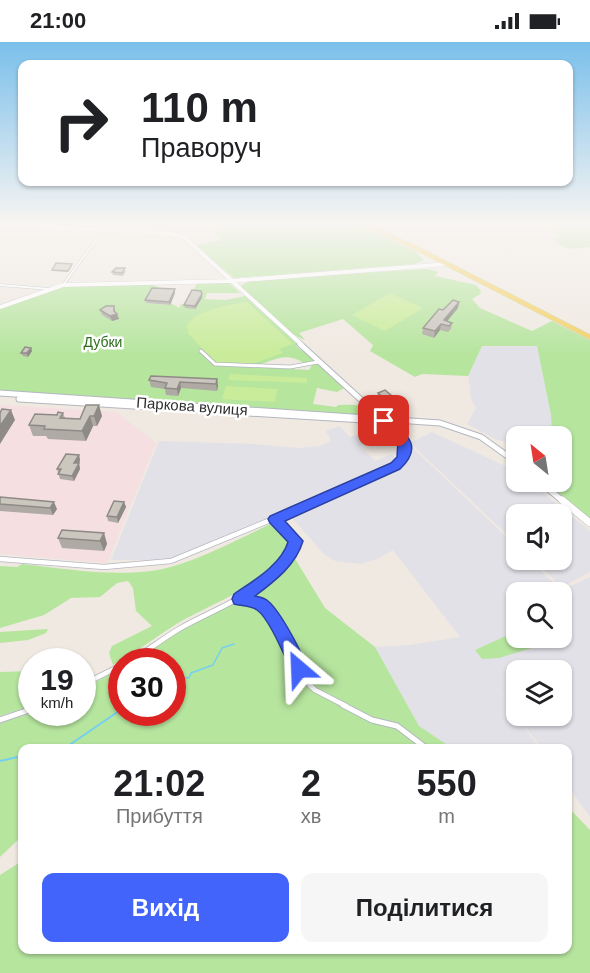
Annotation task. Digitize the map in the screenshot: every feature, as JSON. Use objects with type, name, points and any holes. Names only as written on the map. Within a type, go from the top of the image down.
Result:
[{"type":"main road","points":[[455,267],[590,337]]},
{"type":"street","points":[[63,285],[75,267]]},
{"type":"street","points":[[0,560],[104,567],[157,564],[188,555],[275,519],[396,466],[403,459],[406,448],[404,439],[216,267]]},
{"type":"street","points":[[0,307],[63,285],[230,281],[404,267]]},
{"type":"street","points":[[0,285],[49,289]]},
{"type":"street","points":[[201,351],[215,364],[290,368],[318,362]]},
{"type":"street","name":"Паркова вулиця","points":[[0,395],[374,422],[440,423],[459,427],[488,439],[506,454]]},
{"type":"street","points":[[552,492],[590,523]]},
{"type":"street","points":[[150,648],[178,630],[239,599],[271,575],[292,551],[296,541],[275,519]]},
{"type":"street","points":[[239,599],[261,604],[268,612],[296,659],[303,679],[315,690],[372,720],[397,726],[421,744]]},
{"type":"street","points":[[0,720],[18,714]]},
{"type":"shaded area","points":[[482,346],[537,346],[552,426],[506,426],[506,441],[497,440],[467,424],[476,408],[471,399],[468,373]]},
{"type":"shaded area","points":[[0,405],[116,412],[156,443],[107,563],[0,554]]},
{"type":"shaded area","points":[[339,426],[350,437],[369,431],[376,439],[360,446],[375,461],[392,454],[399,461],[171,560],[111,560],[159,441],[299,448],[320,446],[331,441],[326,431]]},
{"type":"shaded area","points":[[432,432],[506,466],[506,492],[542,492],[557,504],[506,504],[506,534],[410,443]]},
{"type":"shaded area","points":[[412,447],[506,536],[506,570],[540,570],[553,582],[506,582],[506,648],[572,648],[572,585],[590,577],[590,817],[572,792],[572,744],[538,744],[524,726],[572,726],[572,660],[506,660],[506,700],[485,671],[506,701],[506,726],[524,726],[536,744],[446,744],[419,726],[375,647],[409,645],[460,637],[393,550],[377,559],[361,564],[335,561],[325,555],[290,516],[400,466]]},
{"type":"shaded area","points":[[572,516],[590,531],[590,572],[571,582],[557,582],[544,570],[572,570]]},
{"type":"green space","points":[[222,267],[370,267],[234,278]]},
{"type":"green space","points":[[427,269],[438,272],[435,276],[476,285],[481,291],[472,299],[480,308],[532,331],[552,321],[590,340],[590,518],[558,492],[572,492],[572,426],[552,426],[537,346],[482,346],[468,376],[422,374],[415,377],[370,351],[373,345],[343,319],[299,333],[305,340],[299,337],[272,317],[241,286],[250,280]]},
{"type":"green space","name":"Дубки","points":[[197,283],[229,283],[240,293],[207,293],[205,299],[226,300],[245,296],[296,343],[297,347],[315,360],[306,364],[294,358],[284,357],[261,364],[260,367],[309,370],[312,365],[319,364],[344,388],[337,392],[317,388],[313,404],[336,407],[356,405],[370,413],[367,416],[0,392],[0,308],[60,287],[150,284],[159,287],[146,303],[169,305],[171,303],[179,308],[181,304],[200,302],[202,298],[192,294]]},
{"type":"green space","points":[[390,293],[423,308],[385,331],[352,315]]},
{"type":"green space","points":[[246,301],[293,344],[279,349],[283,353],[249,365],[215,363],[187,332],[189,331],[186,327],[197,316],[205,312]]},
{"type":"green space","points":[[230,374],[307,378],[307,383],[228,380]]},
{"type":"green space","points":[[226,386],[277,389],[275,402],[222,399]]},
{"type":"green space","points":[[275,522],[292,540],[286,554],[260,579],[188,617],[141,648],[111,648],[152,626],[136,611],[133,588],[128,581],[117,583],[100,597],[71,598],[44,615],[0,628],[0,566],[17,567],[22,564],[79,571],[137,572],[174,566],[225,546]]},
{"type":"green space","points":[[294,547],[294,557],[325,608],[375,647],[419,726],[446,744],[18,744],[18,840],[0,857],[0,722],[18,717],[18,726],[96,726],[96,682],[108,675],[108,726],[186,726],[186,648],[153,648],[208,613],[229,604],[274,572]]},
{"type":"green space","points":[[48,629],[46,633],[28,640],[0,643],[0,632]]},
{"type":"green space","points":[[506,636],[506,648],[532,648],[499,658],[482,659],[475,650]]},
{"type":"green space","points":[[18,671],[18,710],[0,716],[0,672]]},
{"type":"green space","points":[[572,811],[590,830],[590,973],[0,973],[0,875],[18,864],[18,954],[572,954]]},
{"type":"building","points":[[53,267],[70,267],[68,271],[52,270]]},
{"type":"building","points":[[116,268],[125,268],[122,273],[112,272]]},
{"type":"building","points":[[152,288],[175,289],[169,302],[145,300]]},
{"type":"building","points":[[192,290],[201,291],[202,294],[195,306],[184,305]]},
{"type":"building","points":[[453,300],[459,302],[444,320],[452,323],[449,326],[441,324],[435,331],[423,328],[439,309],[443,310]]},
{"type":"building","points":[[106,306],[114,306],[117,314],[110,316],[100,310]]},
{"type":"building","points":[[25,347],[31,348],[27,353],[21,353]]},
{"type":"building","points":[[151,376],[217,379],[216,384],[180,382],[177,389],[165,388],[167,383],[149,380]]},
{"type":"building","points":[[385,390],[399,402],[392,406],[378,393]]},
{"type":"building","points":[[86,405],[99,405],[94,416],[90,416],[82,431],[44,429],[45,426],[29,425],[35,414],[57,415],[58,412],[63,413],[60,418],[80,419]]},
{"type":"building","points":[[2,409],[11,410],[0,426],[0,413]]},
{"type":"building","points":[[66,454],[79,455],[74,463],[79,463],[72,476],[58,474],[61,469],[57,469]]},
{"type":"building","points":[[0,497],[54,502],[50,508],[0,504]]},
{"type":"building","points":[[114,501],[124,502],[117,517],[107,516]]},
{"type":"building","points":[[62,530],[104,533],[100,541],[58,538]]},
{"type":"waterway","points":[[186,678],[189,678],[191,673],[213,665],[222,648],[234,644]]},
{"type":"waterway","points":[[71,744],[108,719]]},
{"type":"waterway","points":[[0,761],[18,757]]},
{"type":"route","points":[[299,669],[296,659],[268,612],[261,604],[239,599],[271,575],[295,546],[296,541],[275,519],[396,466],[403,459],[406,448],[404,439],[384,421]]}]
